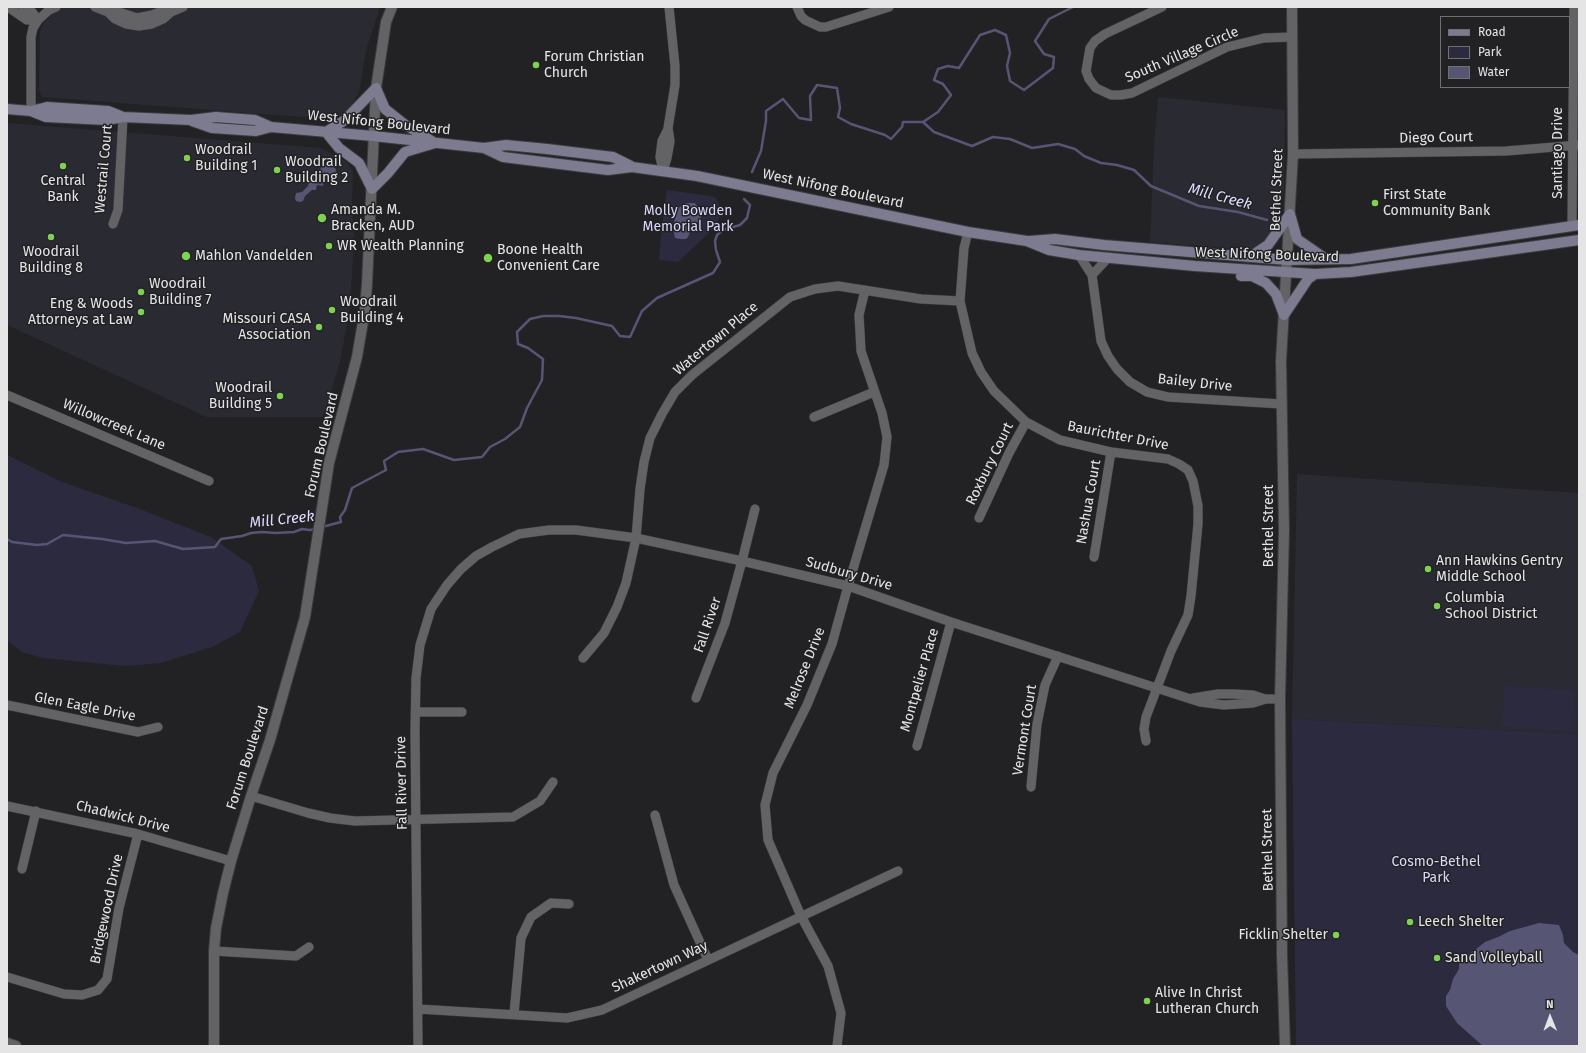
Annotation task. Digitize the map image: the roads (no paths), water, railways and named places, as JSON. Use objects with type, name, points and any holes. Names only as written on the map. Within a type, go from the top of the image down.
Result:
[{"type":"main road","points":[[376,88],[385,109],[404,124],[435,143],[405,152],[388,173],[372,188],[359,163],[339,148],[326,132],[345,120],[376,88]]},
{"type":"main road","name":"West Nifong Boulevard","points":[[7,110],[31,111],[48,107],[108,111],[123,117],[191,120],[216,117],[235,118],[255,120],[271,127],[484,148],[506,145],[589,154],[613,158],[632,167]]},
{"type":"main road","name":"West Nifong Boulevard","points":[[484,148],[503,157],[608,170],[632,167],[697,176],[968,232],[1027,241],[1050,250],[1079,255],[1195,266],[1315,274],[1377,269],[1579,239]]},
{"type":"main road","points":[[544,162],[559,157],[584,159],[588,157],[589,154]]},
{"type":"main road","points":[[1250,257],[1268,245],[1290,214]]},
{"type":"main road","points":[[1290,214],[1297,239],[1328,260]]},
{"type":"main road","points":[[1494,252],[1508,243],[1566,234],[1575,226]]},
{"type":"main road","name":"West Nifong Boulevard","points":[[1027,241],[1055,239],[1104,245],[1288,260],[1328,260],[1351,259],[1575,226]]},
{"type":"main road","points":[[1195,266],[1204,273],[1252,276],[1266,283],[1276,294],[1284,315]]},
{"type":"main road","points":[[1284,315],[1308,280],[1315,274]]},
{"type":"street","points":[[8,7],[27,20],[38,20]]},
{"type":"street","points":[[23,7],[32,12],[38,20]]},
{"type":"street","points":[[31,111],[31,37],[33,28],[38,20],[49,10],[56,7]]},
{"type":"street","points":[[95,7],[108,12],[115,19],[126,24],[139,26],[152,24],[171,12],[183,7]]},
{"type":"street","name":"Forum Boulevard","points":[[214,1046],[214,951],[216,928],[231,861],[270,740],[305,617],[329,463],[357,357],[365,310],[376,88],[382,42],[386,22],[392,7]]},
{"type":"street","points":[[663,171],[660,157],[662,141],[668,128],[675,66],[668,7]]},
{"type":"street","points":[[799,11],[814,24],[826,27],[889,7]]},
{"type":"street","name":"South Village Circle","points":[[1162,7],[1105,34],[1090,48],[1086,71],[1089,79],[1096,88],[1111,95],[1132,93],[1227,47],[1264,38],[1292,37]]},
{"type":"street","name":"Bethel Street","points":[[1284,1046],[1280,699],[1284,531],[1281,361],[1293,154],[1292,7]]},
{"type":"street","name":"Santiago Drive","points":[[1574,7],[1575,226]]},
{"type":"street","name":"Westrail Court","points":[[113,224],[118,210],[123,117]]},
{"type":"street","name":"Diego Court","points":[[1293,154],[1506,152],[1575,146]]},
{"type":"street","name":"Baurichter Drive","points":[[968,232],[964,248],[960,301],[972,352],[981,372],[994,391],[1026,422],[1060,440],[1111,452],[1168,459],[1188,470],[1193,481],[1198,512],[1197,539],[1188,615],[1171,651],[1146,717],[1144,729],[1146,742]]},
{"type":"street","name":"Bailey Drive","points":[[1079,255],[1092,275],[1101,341],[1108,356],[1117,369],[1130,382],[1147,392],[1168,397],[1281,404]]},
{"type":"street","points":[[1092,275],[1108,258]]},
{"type":"street","name":"Watertown Place","points":[[583,658],[604,633],[626,583],[636,538],[640,489],[644,462],[650,438],[662,414],[676,392],[692,375],[790,297],[815,289],[838,286],[921,299],[960,301]]},
{"type":"street","name":"Melrose Drive","points":[[837,1046],[841,1013],[828,966],[801,916],[768,840],[765,805],[773,773],[807,705],[832,644],[884,465],[887,437],[882,414],[861,351],[859,315],[865,290]]},
{"type":"street","points":[[814,416],[874,392]]},
{"type":"street","name":"Willowcreek Lane","points":[[7,395],[209,481]]},
{"type":"street","name":"Roxbury Court","points":[[980,518],[1006,460],[1026,422]]},
{"type":"street","name":"Nashua Court","points":[[1094,557],[1111,452]]},
{"type":"street","name":"Fall River","points":[[696,698],[725,623],[755,509]]},
{"type":"street","name":"Sudbury Drive","points":[[492,547],[519,534],[549,530],[576,530],[636,538],[848,586],[951,622],[1210,704],[1224,705],[1253,703],[1266,699],[1280,699]]},
{"type":"street","name":"Fall River Drive","points":[[418,1046],[416,678],[420,646],[431,609],[447,585],[461,569],[476,556],[492,547]]},
{"type":"street","name":"Montpelier Place","points":[[917,746],[951,622]]},
{"type":"street","name":"Vermont Court","points":[[1030,787],[1037,724],[1045,685],[1058,656]]},
{"type":"street","name":"Glen Eagle Drive","points":[[7,705],[138,732],[158,727]]},
{"type":"street","points":[[416,712],[462,712]]},
{"type":"street","points":[[251,796],[308,813],[330,818],[355,821],[513,817],[540,801],[553,782]]},
{"type":"street","name":"Chadwick Drive","points":[[7,806],[138,834],[231,861]]},
{"type":"street","points":[[22,868],[36,811]]},
{"type":"street","points":[[655,815],[674,885],[708,960]]},
{"type":"street","name":"Bridgewood Drive","points":[[7,977],[64,994],[82,995],[98,990],[107,978],[119,908],[138,834]]},
{"type":"street","name":"Shakertown Way","points":[[418,1009],[567,1018],[602,1010],[898,871]]},
{"type":"street","points":[[514,1014],[521,938],[531,917],[551,903],[568,904]]},
{"type":"street","points":[[214,951],[296,956],[309,947]]},
{"type":"street","points":[[7,1043],[16,1046]]},
{"type":"water","points":[[330,164],[336,169],[335,178],[330,181],[324,180],[323,186],[317,185],[316,190],[312,190],[305,196],[303,201],[296,201],[296,193],[302,192],[308,186],[309,181],[313,181],[314,176],[319,175],[321,167]]},
{"type":"water","points":[[686,203],[695,203],[701,212],[701,221],[693,225],[686,239],[675,238],[673,228],[677,209]]},
{"type":"water","points":[[1539,923],[1559,925],[1564,943],[1573,952],[1579,955],[1579,1046],[1483,1046],[1457,1023],[1446,1006],[1446,996],[1459,969],[1459,963],[1465,956],[1485,942],[1510,931]]},
{"type":"waterway","points":[[923,122],[938,112],[951,95],[943,84],[934,80],[938,69],[948,66],[959,68],[980,35],[995,30],[1006,35],[1010,53],[1007,66],[1010,81],[1024,90],[1053,68],[1054,57],[1044,54],[1035,41],[1049,19],[1073,7]]},
{"type":"waterway","name":"Mill Creek","points":[[752,172],[761,151],[766,121],[766,111],[783,99],[799,118],[811,120],[810,96],[817,85],[837,88],[840,108],[838,117],[851,124],[885,135],[891,139],[902,127],[903,122],[923,122],[934,132],[972,146],[993,137],[1010,139],[1032,148],[1058,144],[1075,149],[1084,156],[1101,163],[1117,165],[1134,170],[1151,186],[1199,206],[1238,212],[1267,220]]},
{"type":"waterway","name":"Mill Creek","points":[[322,527],[341,522],[340,517],[345,510],[352,488],[386,470],[384,461],[398,452],[423,449],[454,460],[482,457],[490,447],[505,439],[520,427],[527,408],[542,380],[543,359],[528,348],[518,344],[517,332],[530,319],[543,316],[576,318],[612,326],[620,336],[630,337],[642,311],[657,298],[713,273],[720,262],[716,250],[715,241],[717,235],[723,230],[740,225],[747,218],[750,205],[744,199]]},
{"type":"waterway","name":"Mill Creek","points":[[7,539],[12,542],[37,545],[47,544],[63,535],[126,543],[155,541],[183,549],[215,547],[221,539],[251,533],[294,532],[302,529],[316,529]]},
{"type":"place","name":"Forum Christian Church","points":[[536,65]]},
{"type":"place","name":"Woodrail Building 1","points":[[187,158]]},
{"type":"place","name":"Central Bank","points":[[63,166]]},
{"type":"place","name":"Woodrail Building 2","points":[[277,170]]},
{"type":"place","name":"First State Community Bank","points":[[1375,203]]},
{"type":"place","name":"Amanda M. Bracken, AUD","points":[[322,218]]},
{"type":"place","name":"Woodrail Building 8","points":[[51,237]]},
{"type":"place","name":"WR Wealth Planning","points":[[329,246]]},
{"type":"place","name":"Mahlon Vandelden","points":[[186,256]]},
{"type":"place","name":"Boone Health Convenient Care","points":[[488,258]]},
{"type":"place","name":"Woodrail Building 7","points":[[141,292]]},
{"type":"place","name":"Woodrail Building 4","points":[[332,310]]},
{"type":"place","name":"Eng & Woods Attorneys at Law","points":[[141,312]]},
{"type":"place","name":"Missouri CASA Association","points":[[319,327]]},
{"type":"place","name":"Woodrail Building 5","points":[[280,396]]},
{"type":"place","name":"Ann Hawkins Gentry Middle School","points":[[1428,569]]},
{"type":"place","name":"Columbia School District","points":[[1437,606]]},
{"type":"place","name":"Leech Shelter","points":[[1410,922]]},
{"type":"place","name":"Ficklin Shelter","points":[[1336,935]]},
{"type":"place","name":"Sand Volleyball","points":[[1437,958]]},
{"type":"place","name":"Alive In Christ Lutheran Church","points":[[1147,1001]]},
{"type":"park label","name":"Molly Bowden Memorial Park","points":[[688,220]]},
{"type":"park label","name":"Cosmo-Bethel Park","points":[[1436,870]]}]
